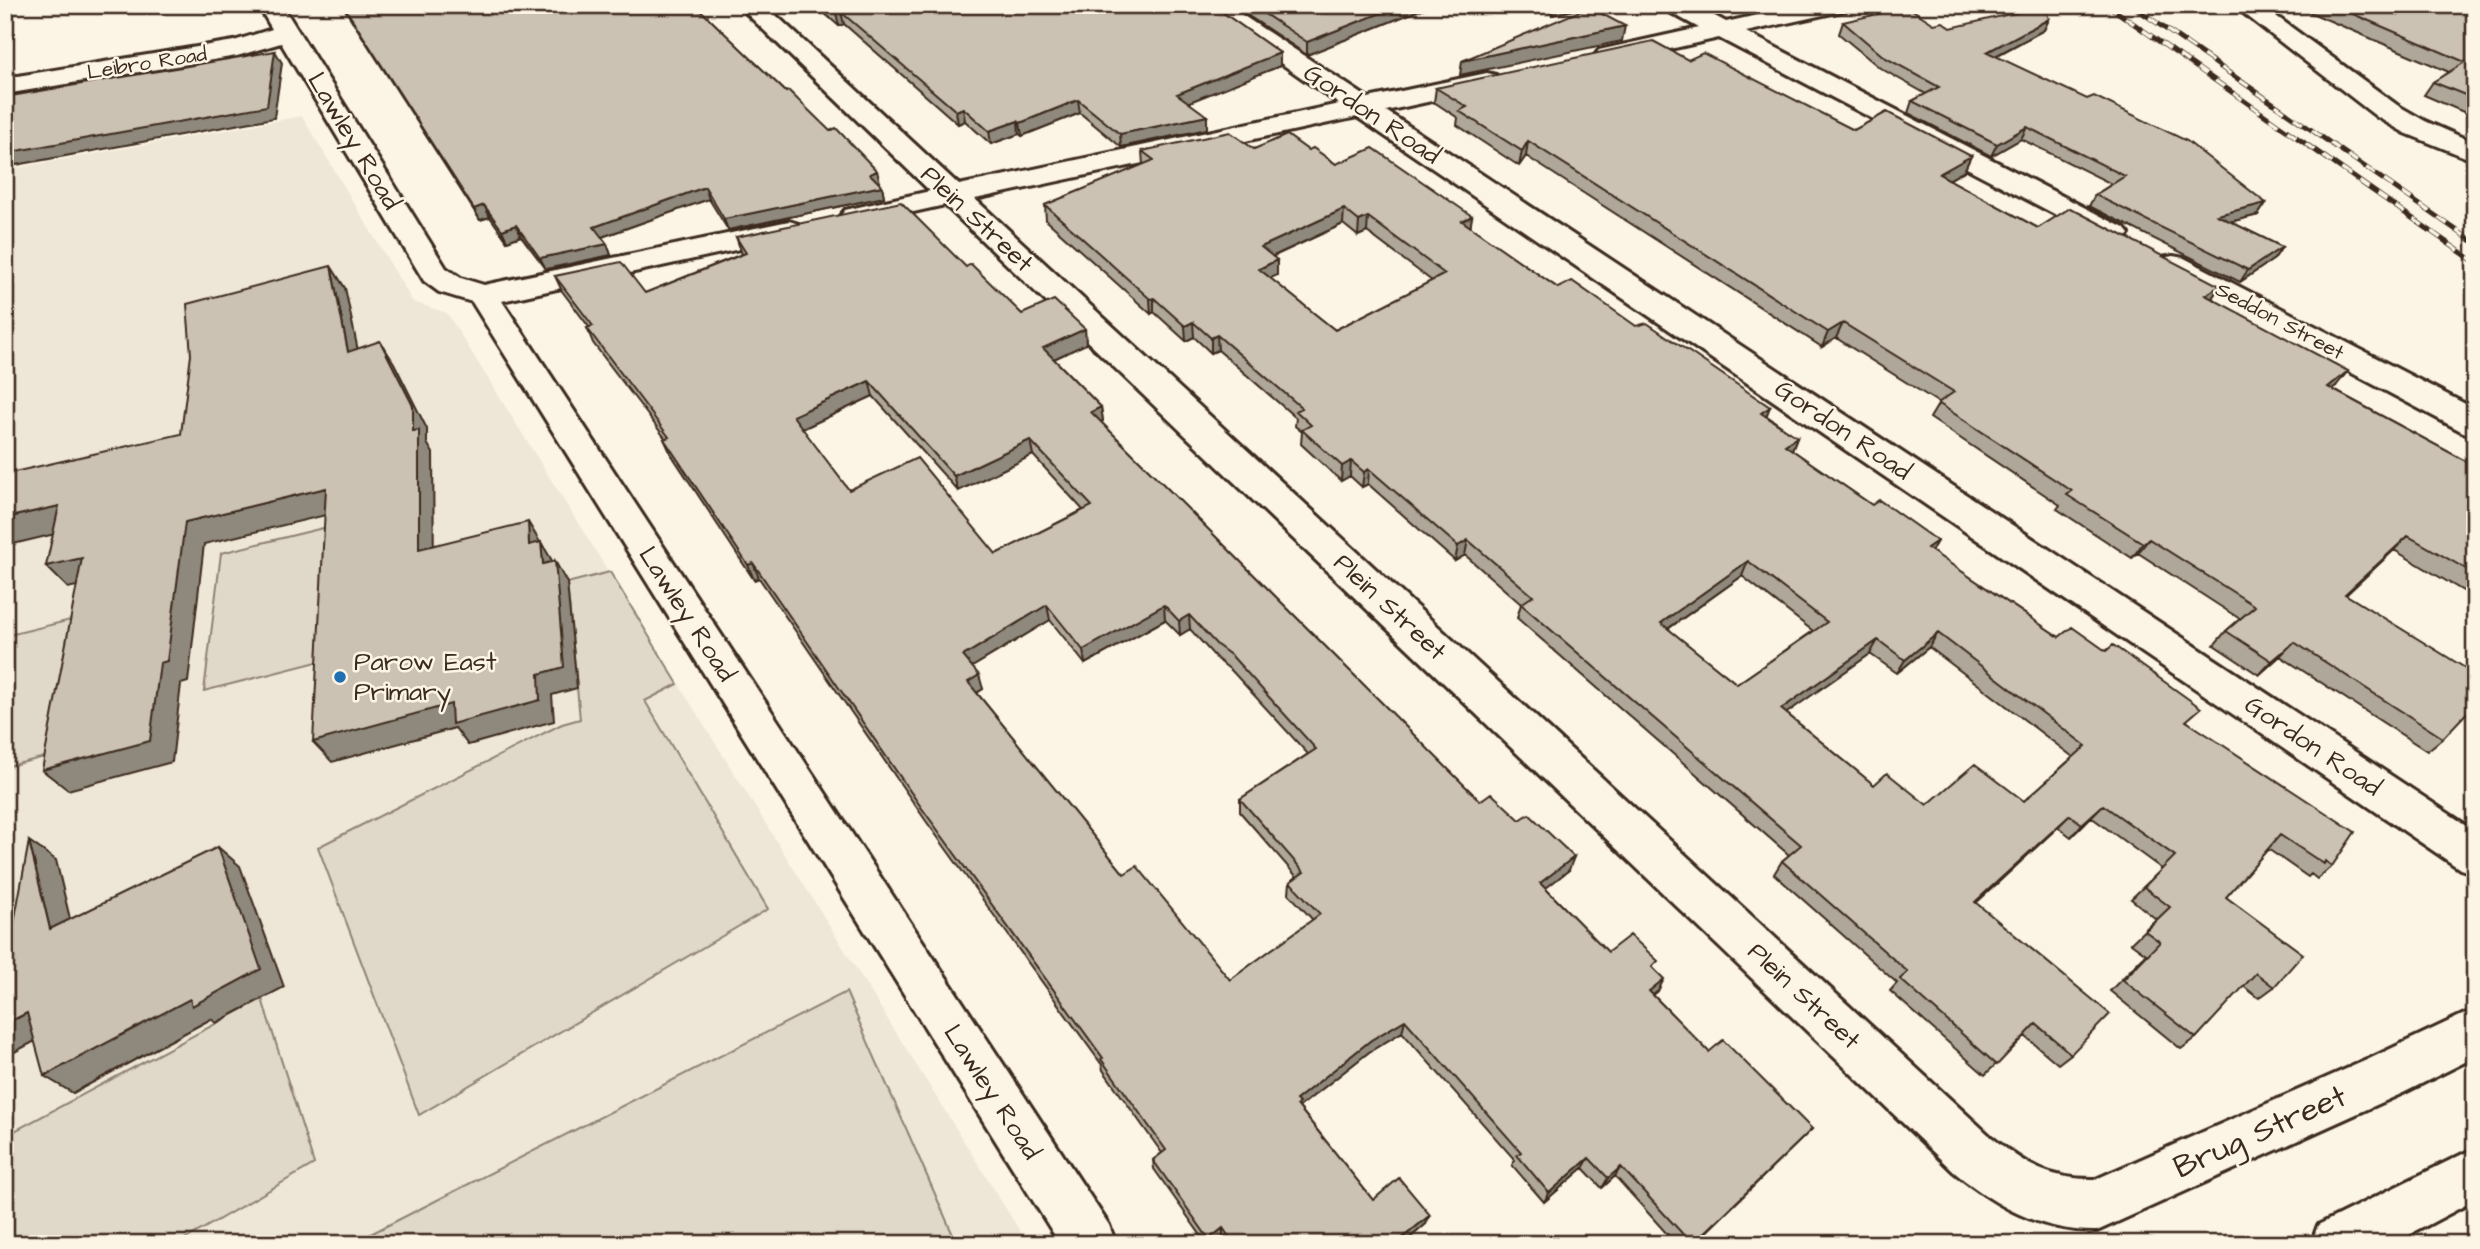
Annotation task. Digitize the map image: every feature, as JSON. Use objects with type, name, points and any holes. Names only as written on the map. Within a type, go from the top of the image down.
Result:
[{"type":"street","name":"Plein Street","points":[[750,5],[1972,1154],[2005,1181],[2039,1198]]},
{"type":"street","name":"Gordon Road","points":[[1210,5],[2475,855]]},
{"type":"street","name":"Seddon Street","points":[[1675,5],[2475,424]]},
{"type":"street","points":[[1576,62],[1838,5]]},
{"type":"street","points":[[2245,5],[2387,111],[2415,127],[2475,153]]},
{"type":"street","name":"Leibro Road","points":[[5,86],[237,48],[279,19]]},
{"type":"street","name":"Lawley Road","points":[[279,19],[435,274],[450,285],[483,295],[1090,1244]]},
{"type":"street","points":[[483,295],[1509,76]]},
{"type":"street","name":"Brug Street","points":[[2039,1198],[2073,1207],[2097,1205],[2386,1076],[2475,1032]]},
{"type":"street","points":[[2337,1244],[2475,1173]]},
{"type":"shaded area","name":"Parow East Primary","points":[[302,116],[413,302],[447,313],[1028,1244],[5,1244],[5,170]]},
{"type":"shaded area","points":[[327,527],[321,661],[204,691],[221,553]]},
{"type":"shaded area","points":[[610,572],[678,684],[645,701],[768,909],[419,1115],[318,847],[562,724],[580,719],[567,583]]},
{"type":"shaded area","points":[[91,615],[65,752],[5,767],[5,636]]},
{"type":"shaded area","points":[[846,992],[957,1244],[351,1244]]},
{"type":"shaded area","points":[[262,999],[314,1164],[177,1244],[5,1244],[5,1136]]},
{"type":"building","points":[[343,5],[695,5],[830,131],[836,128],[877,171],[870,174],[882,186],[724,219],[705,187],[594,227],[607,244],[540,258],[516,225],[502,230],[484,205],[474,209]]},
{"type":"building","points":[[827,5],[1212,5],[1280,53],[1177,94],[1207,116],[1120,134],[1078,100],[1020,123],[1018,121],[989,131],[963,108],[956,111],[841,12],[836,13]]},
{"type":"building","points":[[1251,5],[1401,5],[1307,42]]},
{"type":"building","points":[[2332,5],[2475,5],[2475,99],[2433,82],[2465,62]]},
{"type":"building","points":[[2044,6],[2049,19],[1987,52],[2087,99],[2094,96],[2187,141],[2266,203],[2217,215],[2282,247],[2248,270],[2095,195],[2125,176],[2027,127],[1997,144],[1912,101],[1939,87],[1884,57],[1843,22],[1908,7],[1934,24],[1943,22],[1951,28]]},
{"type":"building","points":[[1589,7],[1625,26],[1462,61]]},
{"type":"building","points":[[1653,41],[1688,60],[1703,53],[1854,130],[1887,112],[1971,156],[1939,174],[2038,228],[2070,208],[2220,286],[2205,295],[2348,371],[2328,387],[2475,466],[2475,574],[2408,536],[2345,594],[2475,674],[2475,704],[2443,738],[2294,642],[2272,661],[2226,631],[2255,606],[2149,539],[2143,543],[2067,495],[2072,491],[1938,403],[1954,392],[1843,323],[1828,332],[1528,141],[1522,151],[1459,111],[1467,107],[1436,88]]},
{"type":"building","points":[[275,51],[267,106],[5,153],[5,97]]},
{"type":"building","points":[[1230,132],[1254,149],[1287,135],[1308,150],[1313,148],[1336,164],[1373,148],[1472,216],[1462,221],[1558,288],[1572,281],[1636,326],[1647,323],[1770,407],[1761,413],[1797,437],[1785,445],[1872,505],[1879,500],[1937,541],[1927,548],[2059,637],[2072,627],[2106,651],[2113,645],[2201,708],[2186,721],[2355,832],[2332,866],[2325,861],[2324,864],[2280,835],[2226,897],[2303,954],[2274,987],[2256,973],[2196,1038],[2123,980],[2160,942],[2145,931],[2170,907],[2144,887],[2175,856],[2103,805],[2082,824],[2070,815],[1975,902],[2110,1014],[2071,1054],[2036,1024],[1997,1065],[1900,979],[1908,972],[1782,861],[1801,845],[1521,604],[1533,596],[1468,540],[1458,546],[1369,469],[1364,472],[1351,461],[1342,466],[1302,430],[1311,425],[1296,411],[1302,408],[1217,335],[1211,338],[1193,322],[1185,326],[1154,298],[1150,299],[1045,205],[1154,160],[1142,151]],"holes":[[[1344,209],[1359,221],[1368,217],[1445,274],[1335,330],[1259,269],[1277,260],[1261,247]],[[1748,561],[1827,622],[1737,684],[1661,623]],[[1938,633],[2086,746],[2024,801],[1975,764],[1927,805],[1887,773],[1874,785],[1781,709],[1878,640],[1905,660]]]},
{"type":"building","points":[[901,202],[966,267],[971,264],[1022,314],[1054,300],[1085,329],[1043,348],[1101,407],[1091,412],[1480,801],[1491,793],[1520,820],[1529,814],[1574,857],[1540,883],[1608,952],[1630,935],[1658,961],[1652,967],[1664,979],[1649,991],[1709,1052],[1723,1040],[1812,1129],[1692,1244],[1621,1167],[1608,1178],[1589,1158],[1549,1193],[1517,1155],[1521,1152],[1405,1020],[1371,1040],[1296,1100],[1299,1103],[1297,1105],[1373,1200],[1399,1178],[1430,1215],[1400,1240],[1403,1244],[1234,1244],[1223,1228],[1209,1239],[1153,1160],[1166,1150],[1101,1059],[1103,1058],[921,807],[753,563],[748,565],[664,439],[669,437],[587,328],[593,326],[555,276],[621,262],[645,293],[746,253],[736,237]],"holes":[[[869,381],[954,476],[1030,440],[1092,506],[996,554],[917,458],[849,490],[793,416]],[[1047,605],[1083,650],[1164,605],[1179,621],[1189,615],[1217,645],[1232,656],[1316,749],[1240,799],[1304,872],[1290,882],[1320,914],[1230,980],[1137,866],[1124,874],[968,682],[979,675],[963,656]]]},
{"type":"building","points":[[331,266],[348,352],[380,341],[413,406],[413,431],[419,430],[419,549],[528,522],[529,545],[541,542],[543,564],[555,561],[564,667],[539,674],[540,700],[452,724],[451,704],[313,742],[326,488],[185,522],[167,661],[160,663],[150,741],[42,770],[82,558],[46,566],[59,506],[5,518],[5,474],[181,434],[191,355],[187,304]]},
{"type":"building","points":[[29,841],[50,929],[218,847],[261,969],[192,1006],[190,999],[44,1076],[27,1013],[5,1024],[5,972]]},
{"type":"railway","points":[[2107,5],[2475,262]]},
{"type":"railway","points":[[2131,5],[2475,243]]},
{"type":"place","name":"Parow East Primary","points":[[340,677]]}]
